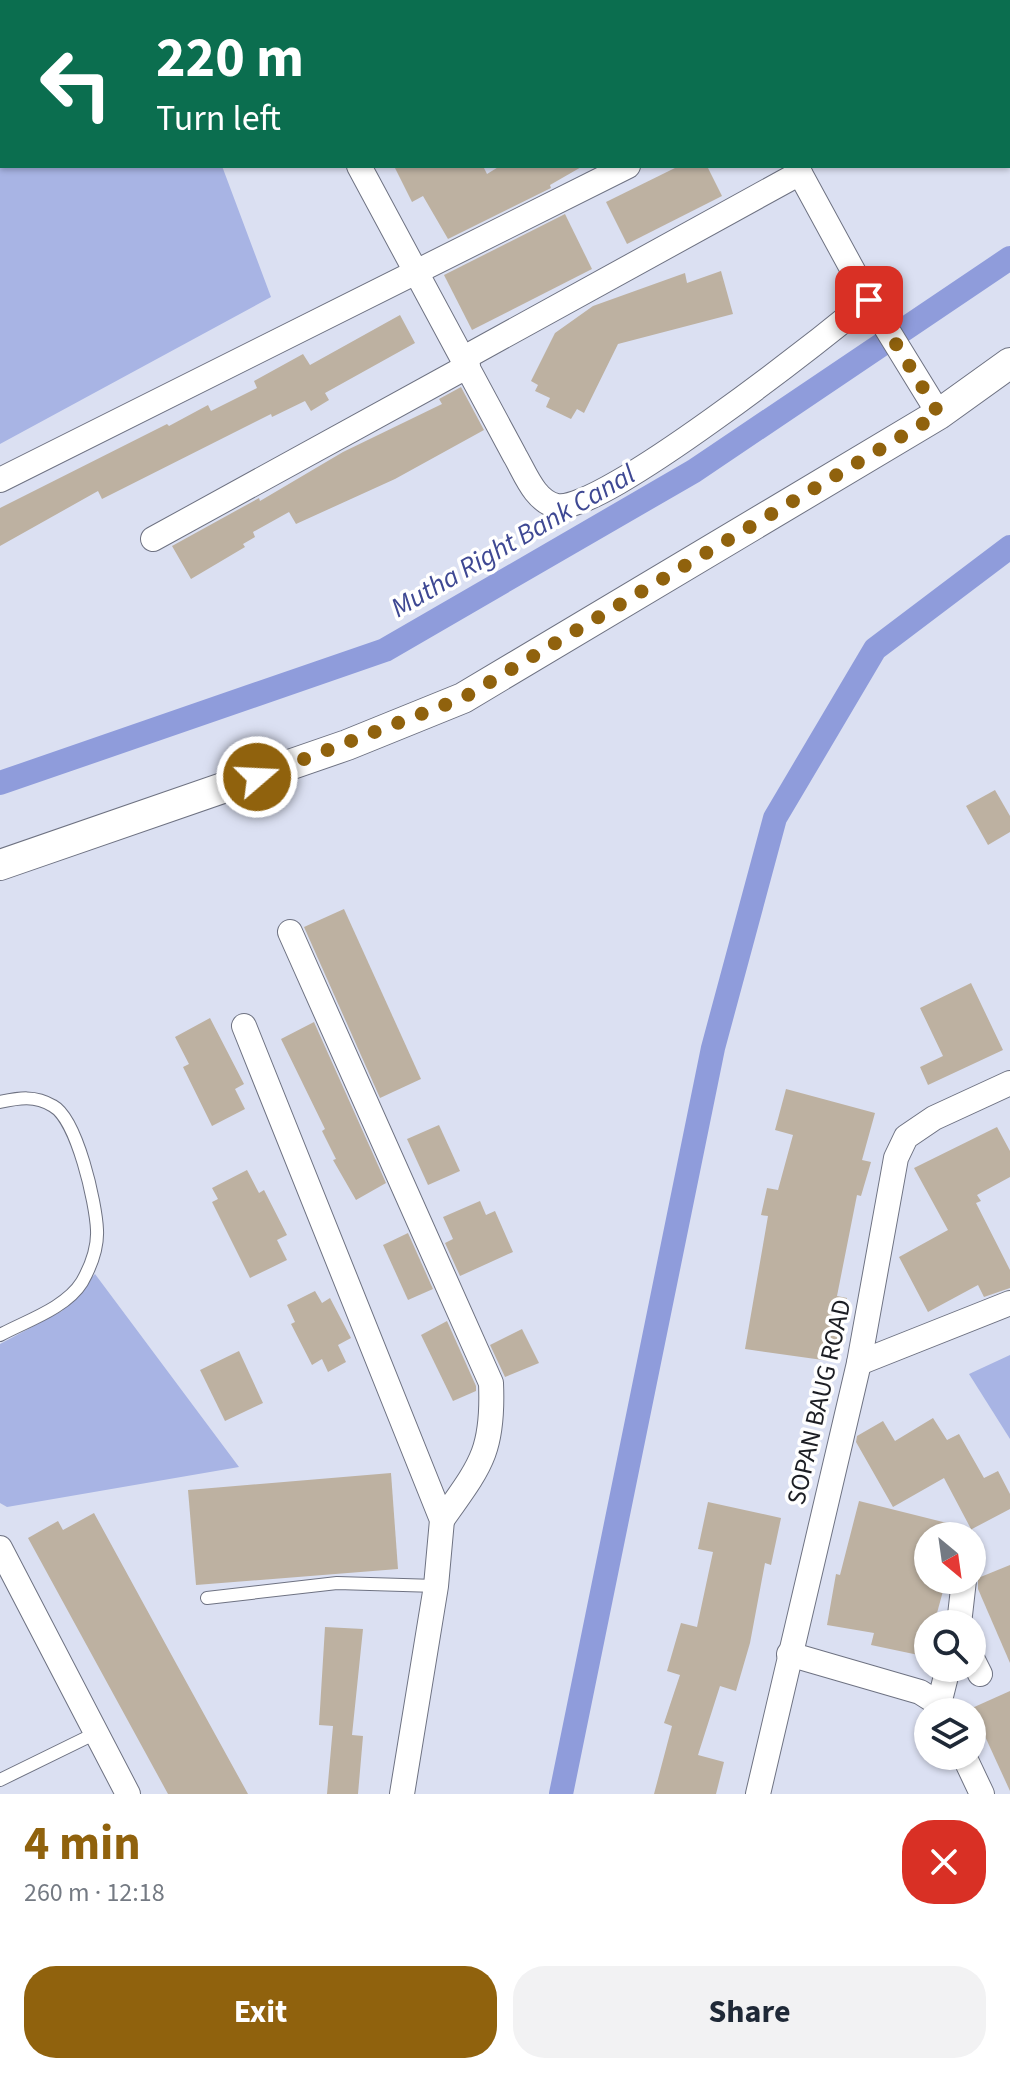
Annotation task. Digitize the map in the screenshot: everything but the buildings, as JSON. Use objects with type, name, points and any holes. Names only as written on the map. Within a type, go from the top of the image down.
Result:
[{"type":"street","points":[[360,168],[541,499],[558,506],[584,502],[615,485],[874,308]]},
{"type":"street","points":[[0,480],[624,168]]},
{"type":"street","points":[[153,539],[798,170],[874,308],[939,414]]},
{"type":"street","points":[[0,865],[347,745],[463,698],[939,414],[1010,363]]},
{"type":"street","points":[[290,932],[491,1383],[492,1420],[482,1462],[442,1520]]},
{"type":"street","points":[[244,1026],[442,1520],[436,1586],[402,1794]]},
{"type":"street","name":"SOPAN BAUG ROAD","points":[[758,1794],[859,1363],[896,1158],[906,1137],[934,1118],[1010,1083]]},
{"type":"street","points":[[859,1363],[1010,1303]]},
{"type":"street","points":[[0,1548],[128,1794]]},
{"type":"street","points":[[789,1654],[920,1692],[928,1698]]},
{"type":"street","points":[[971,1770],[982,1794]]},
{"type":"lane","points":[[0,1102],[28,1097],[55,1106],[74,1131],[97,1229],[95,1256],[80,1286],[56,1306],[0,1335]]},
{"type":"lane","points":[[207,1598],[337,1583],[436,1586]]},
{"type":"lane","points":[[0,1780],[96,1733]]},
{"type":"shaded area","points":[[0,168],[223,168],[271,297],[0,444]]},
{"type":"shaded area","points":[[95,1274],[239,1467],[7,1507],[0,1503],[0,1344],[62,1311]]},
{"type":"shaded area","points":[[1010,1355],[1010,1439],[969,1374]]},
{"type":"waterway","name":"Mutha Right Bank Canal","points":[[0,783],[385,650],[694,471],[1010,258]]},
{"type":"waterway","points":[[561,1794],[713,1048],[775,818],[875,649],[1010,547]]},
{"type":"route","points":[[257,777],[463,698],[939,414],[869,300]]}]
